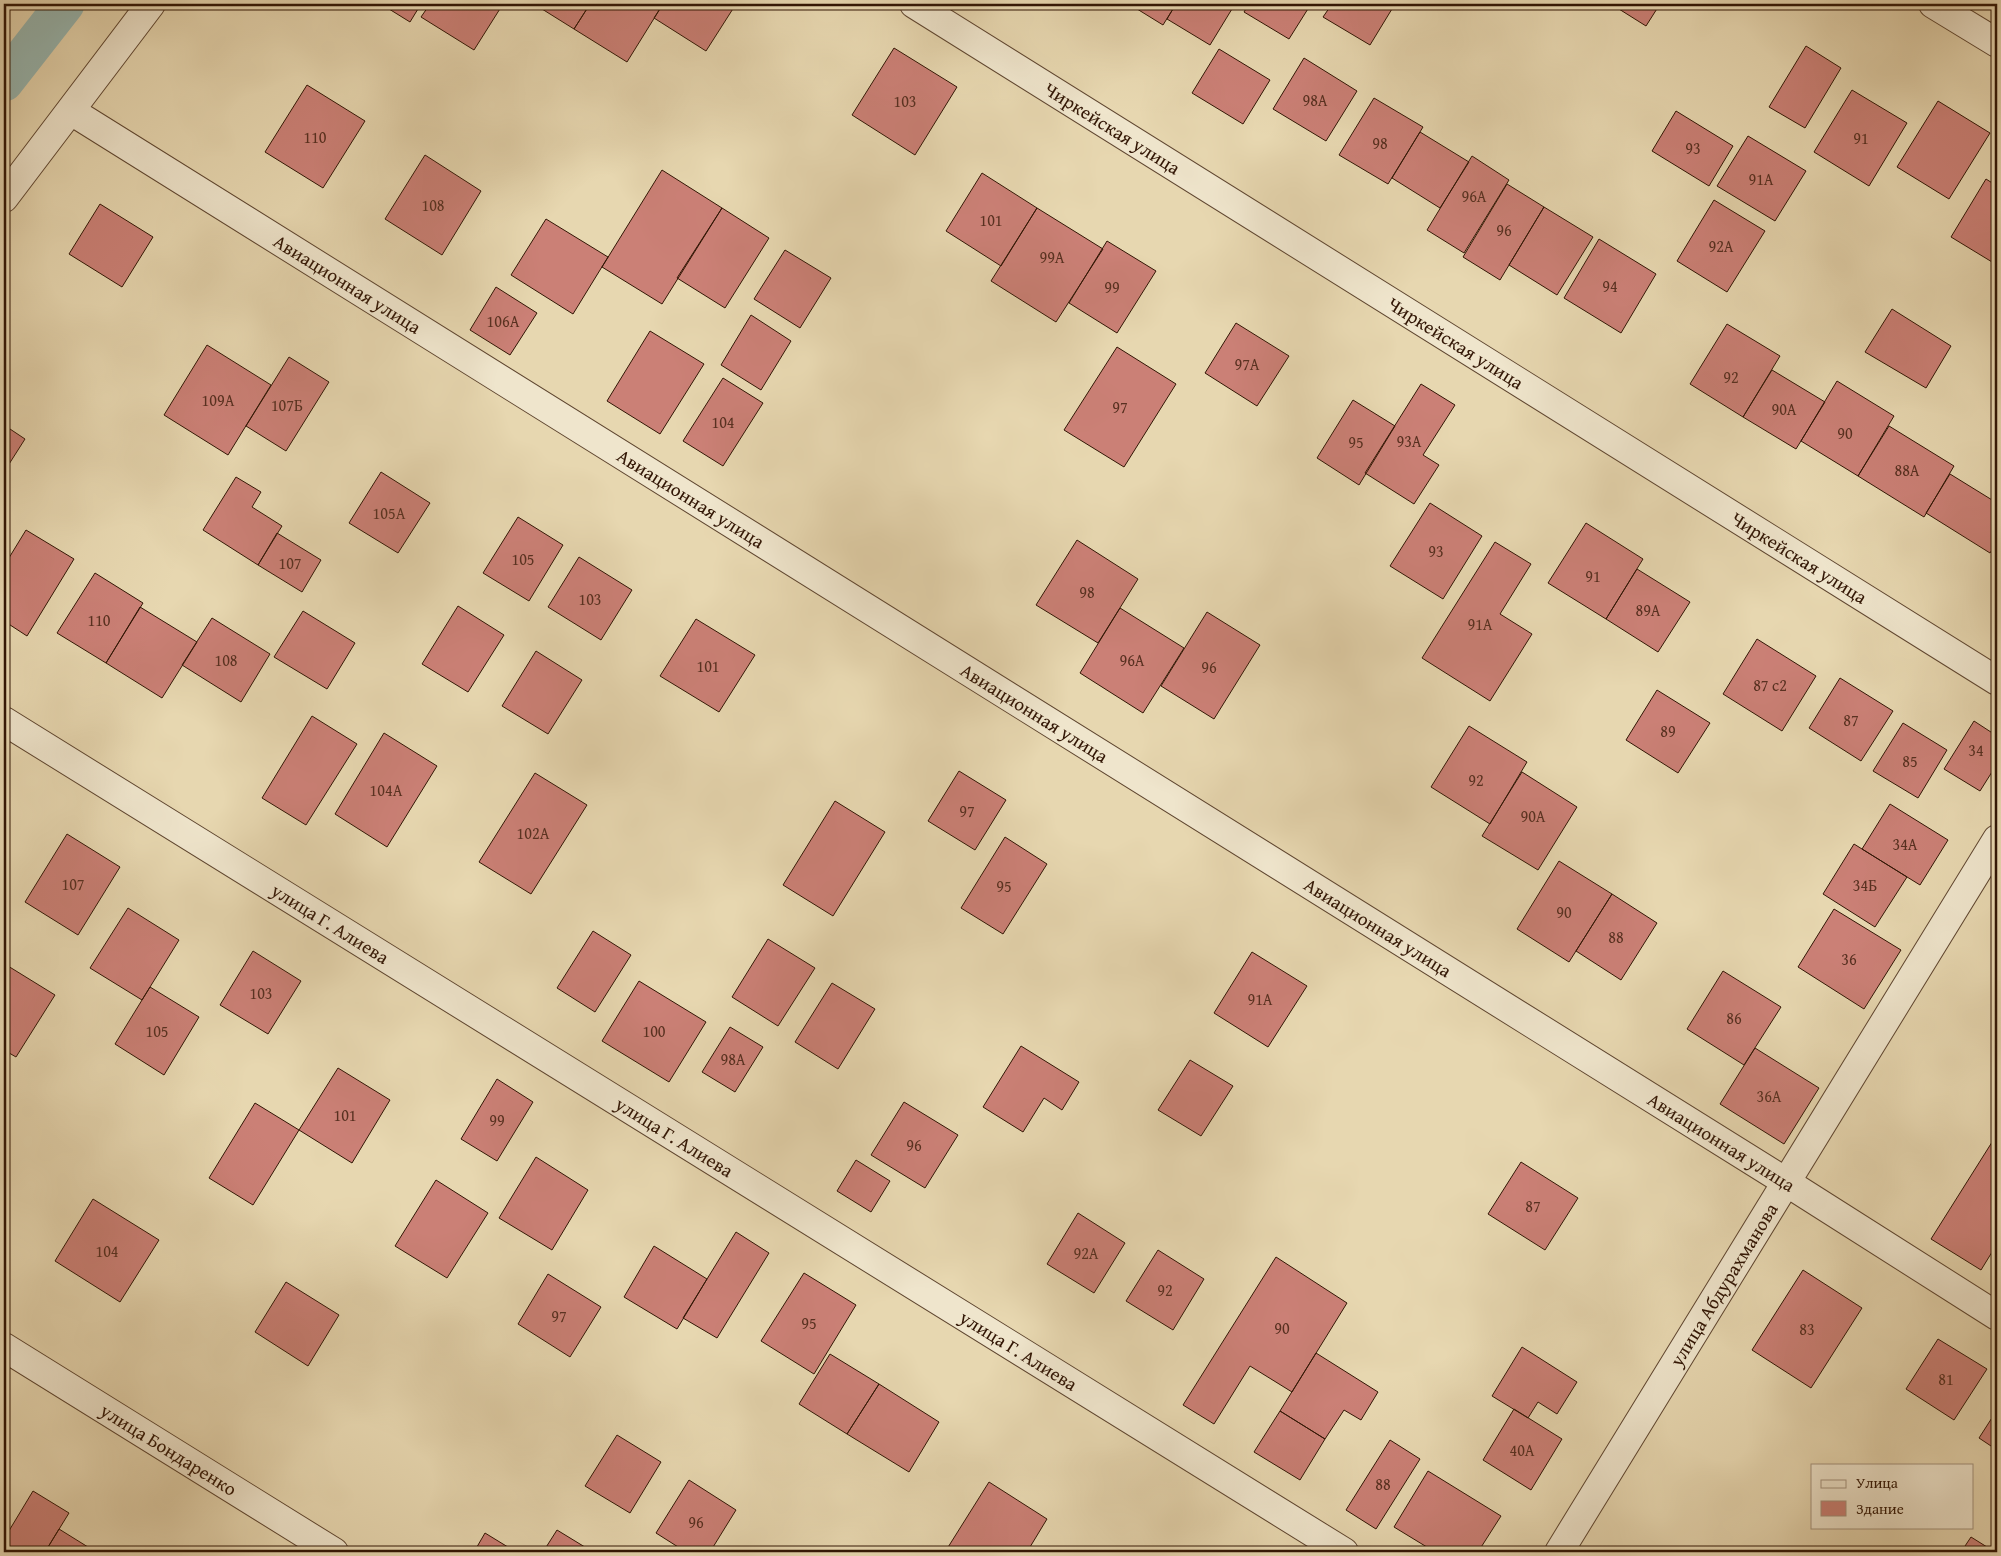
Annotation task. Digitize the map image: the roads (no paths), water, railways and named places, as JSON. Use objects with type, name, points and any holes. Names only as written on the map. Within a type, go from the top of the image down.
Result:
[{"type":"street","points":[[4,198],[151,4]]},
{"type":"street","name":"Чиркейская улица","points":[[914,4],[1997,681]]},
{"type":"street","points":[[1932,4],[1997,43]]},
{"type":"street","name":"Авиационная улица","points":[[71,111],[1786,1182],[1997,1316]]},
{"type":"street","name":"улица Г. Алиева","points":[[4,721],[1344,1552]]},
{"type":"street","name":"улица Абдурахманова","points":[[1559,1552],[1997,839]]},
{"type":"street","name":"улица Бондаренко","points":[[4,1347],[334,1552]]},
{"type":"waterway","points":[[4,82],[65,4]]}]
